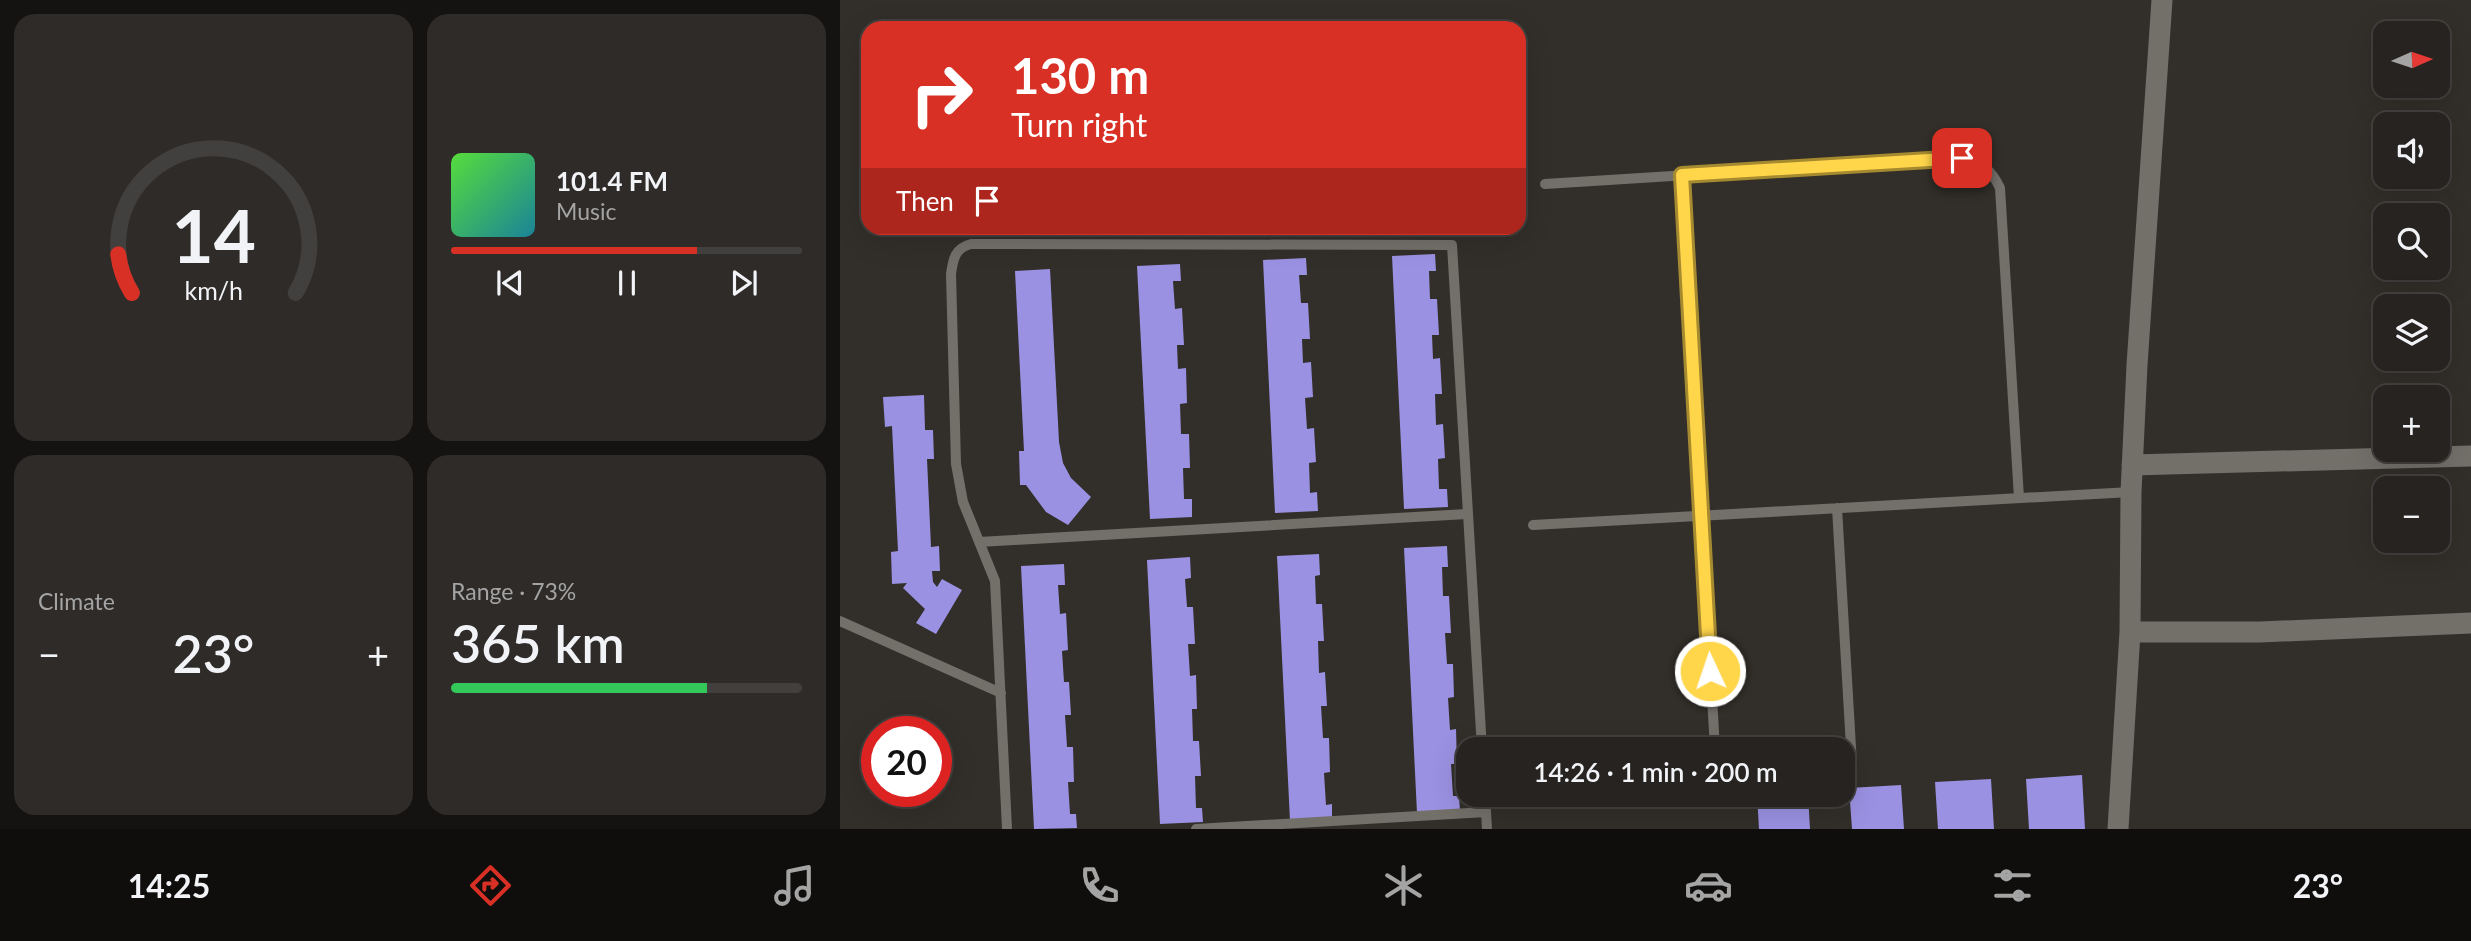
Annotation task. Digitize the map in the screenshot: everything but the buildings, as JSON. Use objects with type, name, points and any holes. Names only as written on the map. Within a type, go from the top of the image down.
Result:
[{"type":"street","points":[[2118,829],[2130,632],[2132,465],[2162,0]]},
{"type":"street","points":[[2132,465],[2471,456]]},
{"type":"street","points":[[2130,632],[2260,632],[2471,623]]},
{"type":"lane","points":[[1545,184],[1962,158],[1982,163],[1994,175],[2000,188],[2019,498]]},
{"type":"lane","points":[[1682,175],[1714,737]]},
{"type":"lane","points":[[1007,829],[995,581],[962,502],[956,451],[951,274],[953,258],[961,246],[971,244],[1452,245],[1481,737]]},
{"type":"lane","points":[[1533,526],[2131,492]]},
{"type":"lane","points":[[1837,508],[1850,737]]},
{"type":"lane","points":[[979,542],[1468,514]]},
{"type":"lane","points":[[840,621],[1001,693]]},
{"type":"lane","points":[[1486,807],[1487,829]]},
{"type":"lane","points":[[1196,829],[1486,812]]},
{"type":"route","points":[[1710,671],[1682,175],[1962,158]]}]
